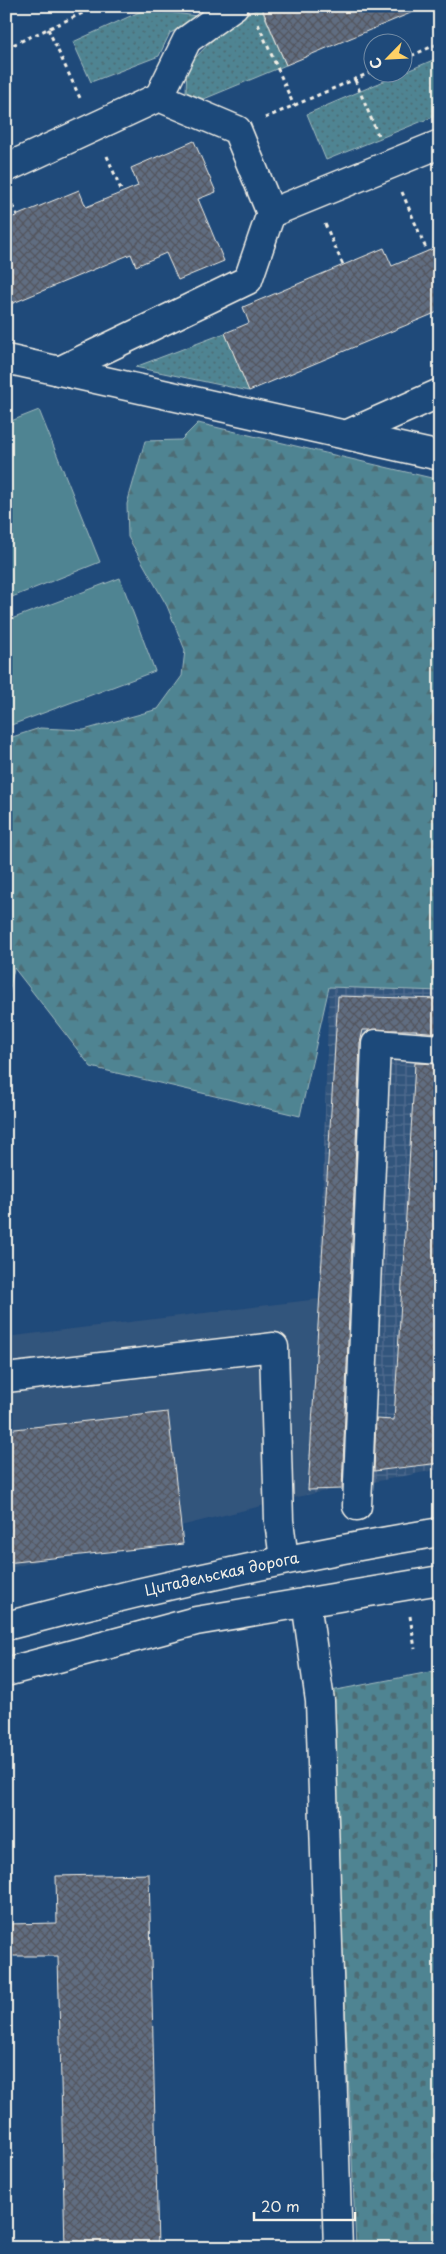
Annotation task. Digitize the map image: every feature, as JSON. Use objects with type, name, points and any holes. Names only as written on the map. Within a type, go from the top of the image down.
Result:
[{"type":"street","points":[[6,168],[159,97],[187,40],[244,11]]},
{"type":"street","points":[[59,370],[248,280],[271,212],[237,130],[159,97]]},
{"type":"street","points":[[271,212],[440,144]]},
{"type":"street","points":[[6,359],[440,456]]},
{"type":"street","points":[[348,434],[440,393]]},
{"type":"street","points":[[357,1506],[376,1044],[440,1049]]},
{"type":"street","points":[[6,1378],[274,1347],[279,1521],[284,1559]]},
{"type":"street","name":"Цитадельская дорога","points":[[6,1626],[79,1606],[284,1559],[440,1532]]},
{"type":"street","points":[[6,1672],[196,1622],[440,1580]]},
{"type":"street","points":[[306,1602],[320,1701],[338,2248]]},
{"type":"path","points":[[6,48],[98,6]]},
{"type":"path","points":[[244,11],[294,106]]},
{"type":"path","points":[[414,54],[440,43]]},
{"type":"path","points":[[237,130],[364,76]]},
{"type":"path","points":[[355,80],[427,251]]},
{"type":"path","points":[[6,190],[17,215]]},
{"type":"path","points":[[313,196],[343,266]]},
{"type":"shaded area","points":[[329,987],[440,991],[440,1469],[306,1495],[319,1299]]},
{"type":"shaded area","points":[[319,1299],[306,1495],[6,1569],[6,1337]]},
{"type":"green space","points":[[261,8],[286,65],[204,99],[186,92],[187,66],[232,20]]},
{"type":"green space","points":[[146,9],[204,17],[170,33],[159,56],[91,82],[73,42]]},
{"type":"green space","points":[[440,57],[440,114],[326,160],[307,114],[382,82],[414,82],[414,68]]},
{"type":"green space","points":[[225,333],[249,391],[135,367]]},
{"type":"green space","points":[[39,410],[100,562],[7,599],[6,423]]},
{"type":"green space","points":[[198,423],[440,480],[440,991],[329,987],[300,1116],[91,1067],[14,968],[6,1008],[6,739],[40,728],[84,730],[158,709],[182,676],[185,650],[167,606],[128,537],[127,504],[145,441],[181,440]]},
{"type":"green space","points":[[120,578],[155,671],[6,727],[6,621]]},
{"type":"green space","points":[[440,1670],[440,2248],[356,2248],[331,1691]]},
{"type":"building","points":[[261,6],[425,6],[425,7],[286,65]]},
{"type":"building","points":[[194,141],[216,192],[198,199],[224,261],[178,280],[166,253],[136,266],[131,254],[6,306],[6,220],[79,190],[86,207],[138,186],[131,168]]},
{"type":"building","points":[[440,246],[440,311],[249,391],[225,333],[249,323],[243,307],[384,248],[392,266]]},
{"type":"building","points":[[338,996],[440,999],[440,1033],[417,1030],[363,1030],[360,1043],[342,1489],[308,1490]]},
{"type":"building","points":[[415,1063],[440,1064],[440,1463],[374,1471],[376,1419],[394,1420]]},
{"type":"building","points":[[168,1412],[183,1544],[6,1563],[6,1430]]},
{"type":"building","points":[[149,1874],[158,2248],[65,2248],[58,1956],[6,1956],[6,1924],[57,1923],[56,1876]]}]
